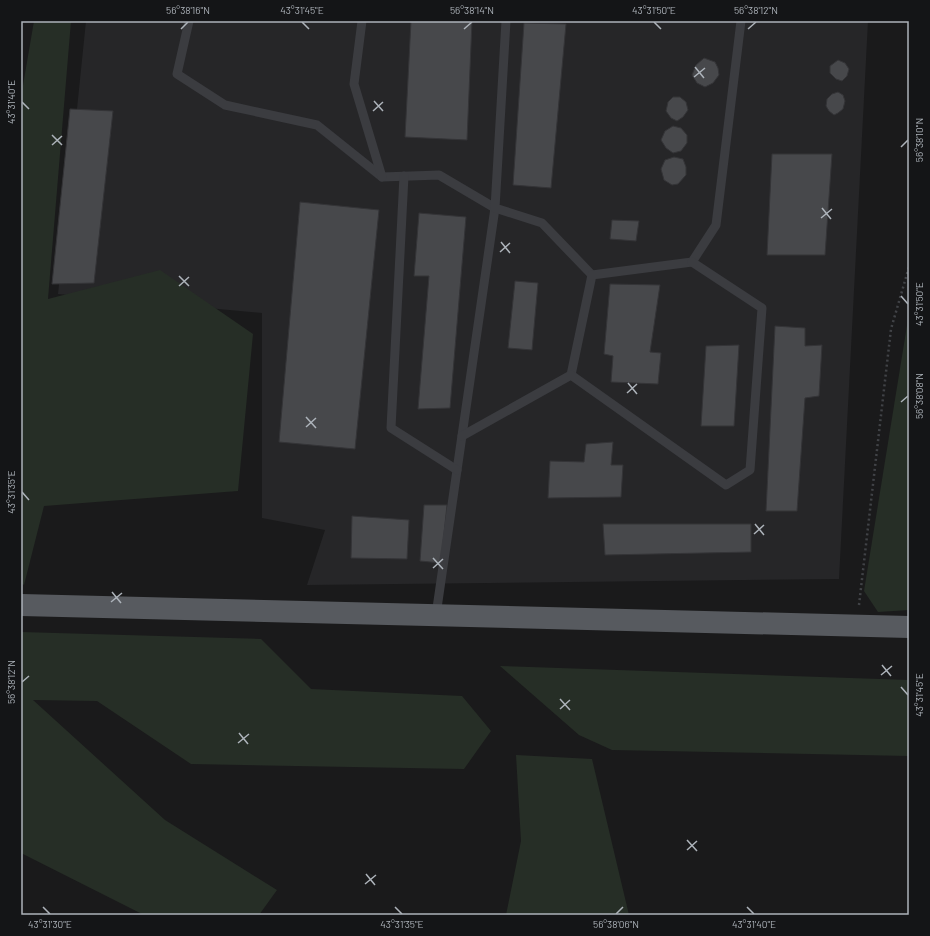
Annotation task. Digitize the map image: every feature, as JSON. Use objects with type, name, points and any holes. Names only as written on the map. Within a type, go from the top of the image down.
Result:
[{"type":"main road","points":[[21,605],[909,627]]},
{"type":"lane","points":[[189,21],[177,74],[225,105],[317,125],[382,177],[439,176],[495,208],[542,223],[592,275]]},
{"type":"lane","points":[[362,21],[354,84],[382,177]]},
{"type":"lane","points":[[436,615],[495,208],[506,21]]},
{"type":"lane","points":[[692,262],[716,225],[742,21]]},
{"type":"lane","points":[[404,176],[391,428],[457,470]]},
{"type":"lane","points":[[571,375],[726,485],[750,470],[762,308],[692,262],[592,275]]},
{"type":"lane","points":[[462,436],[571,375],[592,275]]},
{"type":"path","points":[[856,626],[891,329],[909,267]]},
{"type":"shaded area","points":[[34,21],[71,21],[48,299],[160,270],[253,334],[238,491],[44,506],[24,585],[21,583],[21,97]]},
{"type":"shaded area","points":[[86,21],[868,21],[839,579],[307,585],[325,530],[262,518],[262,313],[58,294]]},
{"type":"shaded area","points":[[909,313],[909,610],[878,612],[864,591]]},
{"type":"shaded area","points":[[21,632],[261,639],[311,689],[462,696],[491,731],[464,769],[191,764],[97,701],[33,700],[165,820],[277,890],[259,915],[144,915],[21,853]]},
{"type":"shaded area","points":[[500,666],[909,680],[909,756],[612,750],[579,735]]},
{"type":"shaded area","points":[[516,755],[592,759],[629,915],[506,915],[521,841]]},
{"type":"building","points":[[411,21],[472,21],[467,140],[405,137]]},
{"type":"building","points":[[524,23],[566,24],[551,188],[513,185]]},
{"type":"building","points":[[704,58],[715,62],[719,75],[713,83],[705,87],[697,83],[692,75],[696,65]]},
{"type":"building","points":[[838,60],[845,63],[849,69],[847,76],[842,81],[836,79],[830,73],[830,66]]},
{"type":"building","points":[[838,92],[843,95],[845,101],[843,109],[834,115],[826,106],[827,99],[832,94]]},
{"type":"building","points":[[673,97],[680,97],[686,102],[688,110],[683,117],[677,121],[671,118],[666,111],[668,102]]},
{"type":"building","points":[[70,109],[113,111],[94,283],[52,284]]},
{"type":"building","points":[[673,126],[681,128],[687,135],[687,143],[681,151],[673,153],[666,148],[661,140],[665,131]]},
{"type":"building","points":[[772,154],[832,154],[825,255],[767,255]]},
{"type":"building","points":[[674,157],[683,159],[686,167],[686,175],[678,184],[672,185],[664,180],[661,169],[665,160]]},
{"type":"building","points":[[300,202],[379,210],[355,449],[279,442]]},
{"type":"building","points":[[419,213],[466,217],[450,408],[418,409],[429,276],[414,276]]},
{"type":"building","points":[[612,220],[639,221],[636,241],[610,239]]},
{"type":"building","points":[[515,281],[538,283],[532,350],[508,348]]},
{"type":"building","points":[[610,284],[660,285],[650,352],[661,353],[658,384],[611,382],[613,356],[604,354]]},
{"type":"building","points":[[775,326],[805,328],[805,346],[822,345],[819,396],[805,398],[797,511],[766,511]]},
{"type":"building","points":[[739,345],[734,426],[701,426],[706,346]]},
{"type":"building","points":[[613,442],[611,465],[623,465],[621,497],[548,498],[550,461],[584,462],[586,444]]},
{"type":"building","points":[[424,505],[447,505],[441,563],[420,561]]},
{"type":"building","points":[[352,516],[409,520],[407,559],[351,558]]},
{"type":"building","points":[[603,524],[751,524],[751,552],[605,555]]}]
